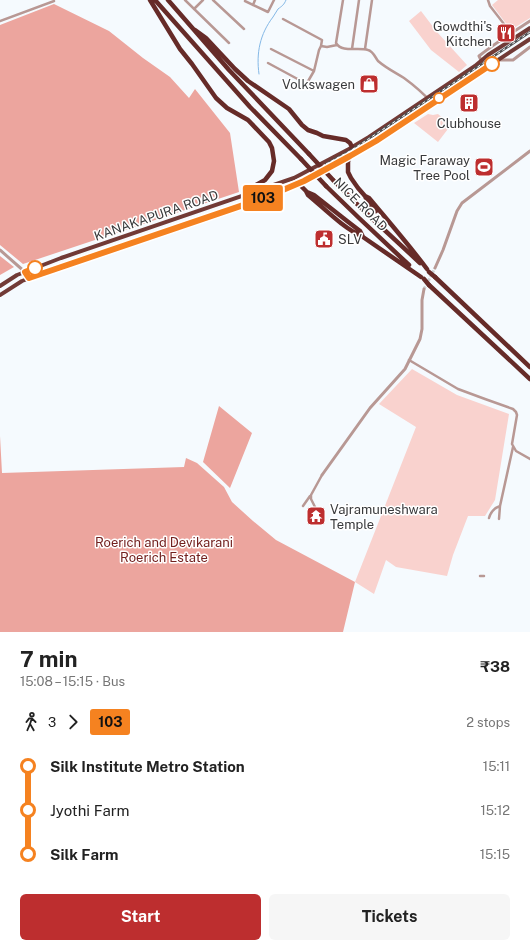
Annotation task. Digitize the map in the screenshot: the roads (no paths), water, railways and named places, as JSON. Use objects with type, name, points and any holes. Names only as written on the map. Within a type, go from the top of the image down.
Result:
[{"type":"highway","points":[[150,0],[180,49],[216,98],[227,108],[248,120],[269,142],[274,155],[274,166],[265,180],[256,185],[257,191]]},
{"type":"highway","name":"NICE ROAD","points":[[155,0],[250,108],[326,186],[429,285],[530,378]]},
{"type":"highway","name":"NICE ROAD","points":[[168,0],[229,70],[334,181],[530,367]]},
{"type":"highway","name":"KANAKAPURA ROAD","points":[[0,286],[16,275],[61,258],[294,178],[358,144],[390,124],[481,60],[530,28]]},
{"type":"highway","points":[[195,30],[206,38],[248,81],[288,109],[302,125],[312,132],[323,136],[346,140],[350,143],[352,147],[348,162],[348,172],[351,178],[365,196],[369,198],[393,226],[428,271]]},
{"type":"highway","name":"KANAKAPURA ROAD","points":[[0,295],[29,278],[264,198],[299,184],[376,141],[530,39]]},
{"type":"highway","points":[[299,184],[308,195],[331,216],[357,234],[363,236],[422,278]]},
{"type":"highway","points":[[220,204],[223,211]]},
{"type":"street","points":[[185,0],[229,44]]},
{"type":"street","points":[[194,9],[203,0]]},
{"type":"street","points":[[213,0],[244,28]]},
{"type":"street","points":[[245,0],[268,12],[274,0]]},
{"type":"street","points":[[253,5],[255,0]]},
{"type":"street","points":[[337,45],[336,43],[343,0]]},
{"type":"street","points":[[352,49],[359,0]]},
{"type":"street","points":[[365,50],[372,0]]},
{"type":"street","points":[[488,0],[490,6],[511,33]]},
{"type":"street","points":[[0,21],[54,1]]},
{"type":"street","points":[[268,63],[305,83],[307,83],[314,71],[322,40],[283,19]]},
{"type":"street","name":"KANAKAPURA ROAD","points":[[481,60],[479,56],[530,21]]},
{"type":"street","points":[[321,46],[327,47],[337,45],[340,47],[370,51],[379,61],[406,80],[432,104]]},
{"type":"street","name":"KANAKAPURA ROAD","points":[[496,62],[513,60],[530,47]]},
{"type":"street","points":[[270,49],[314,71]]},
{"type":"street","points":[[435,268],[457,211],[462,202],[530,151]]},
{"type":"street","points":[[0,250],[25,272],[29,278]]},
{"type":"street","points":[[303,506],[322,475],[370,408],[405,369],[420,339],[424,289]]},
{"type":"street","points":[[409,360],[458,389],[513,409],[516,412],[517,415],[512,444],[513,446],[500,506],[499,519]]},
{"type":"street","points":[[513,446],[516,451],[530,460]]},
{"type":"street","points":[[310,495],[316,510]]},
{"type":"street","points":[[489,518],[490,512],[500,506]]},
{"type":"water","name":"Magic Faraway Tree Pool","points":[[482,161],[491,168],[487,173],[478,166]]},
{"type":"waterway","points":[[259,74],[258,59],[262,37],[278,9],[286,0]]},
{"type":"tunnel","points":[[424,289],[435,268]]},
{"type":"railway","points":[[326,164],[350,151],[530,32]]},
{"type":"place","name":"Gowdthi's Kitchen","points":[[506,33]]},
{"type":"place","name":"Volkswagen","points":[[369,84]]},
{"type":"place","name":"Clubhouse","points":[[469,103]]},
{"type":"place","name":"Magic Faraway Tree Pool","points":[[484,167]]},
{"type":"place","name":"SLV","points":[[324,239]]},
{"type":"place","name":"Vajramuneshwara Temple","points":[[316,516]]},
{"type":"park label","name":"Roerich and Devikarani Roerich Estate","points":[[164,550]]}]
